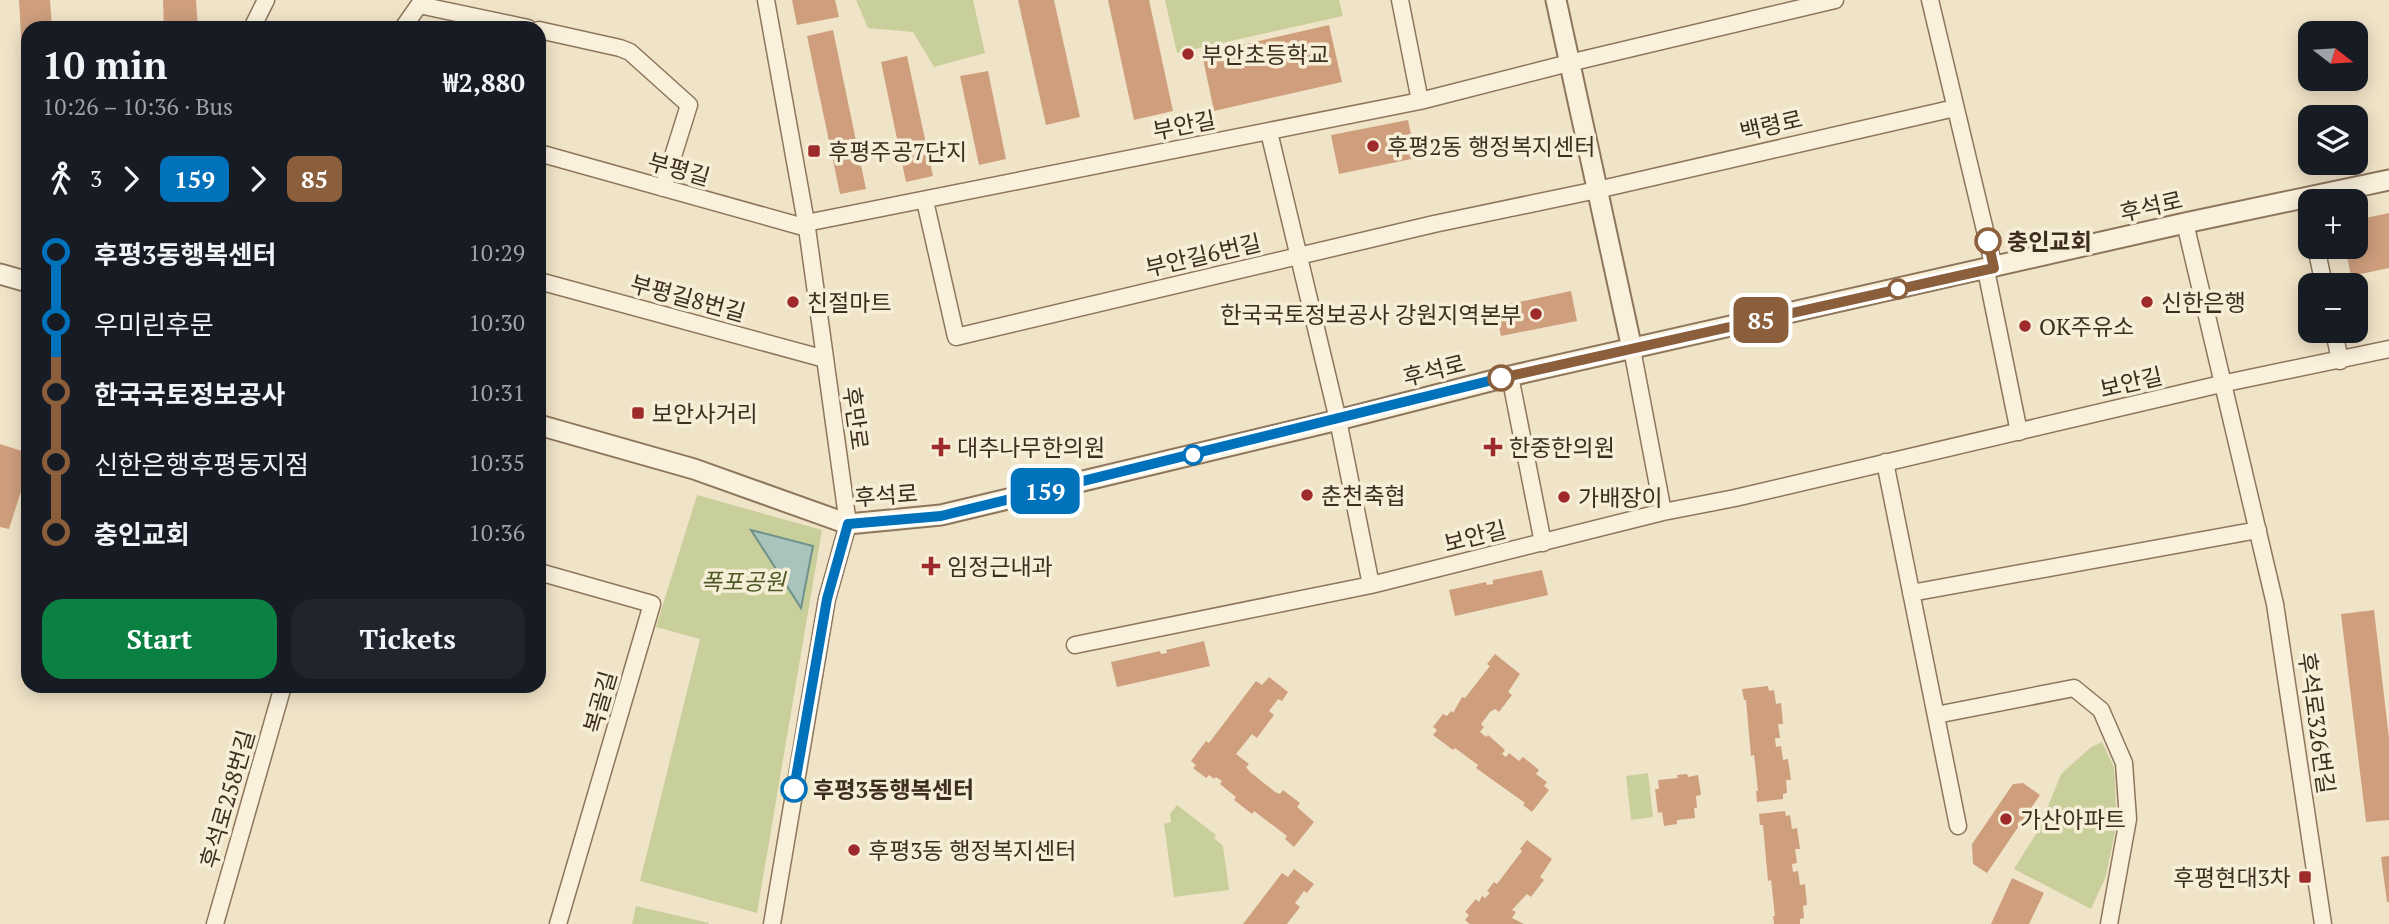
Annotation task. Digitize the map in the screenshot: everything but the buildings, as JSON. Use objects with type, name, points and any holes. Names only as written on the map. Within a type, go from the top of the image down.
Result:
[{"type":"street","points":[[256,21],[266,0]]},
{"type":"street","name":"후만로","points":[[766,0],[806,225],[848,524],[827,599],[772,924]]},
{"type":"street","points":[[1399,0],[1420,101]]},
{"type":"street","points":[[1556,0],[1632,349],[1663,513]]},
{"type":"street","points":[[1569,63],[1835,0]]},
{"type":"street","points":[[1930,0],[1990,269],[2019,432]]},
{"type":"street","points":[[408,21],[419,5],[495,21]]},
{"type":"street","points":[[546,32],[630,52],[689,105],[663,188]]},
{"type":"street","name":"부안길","points":[[806,225],[1420,101],[1569,63]]},
{"type":"street","name":"백령로","points":[[1597,190],[1955,108]]},
{"type":"street","points":[[1269,132],[1338,420],[1371,585]]},
{"type":"street","name":"부평길","points":[[546,155],[806,225]]},
{"type":"street","name":"후석로","points":[[2347,189],[2389,180]]},
{"type":"street","name":"부안길6번길","points":[[925,201],[956,337],[1434,224],[1597,190]]},
{"type":"street","name":"후석로","points":[[546,427],[694,468],[848,524],[941,516],[1510,376],[2298,199]]},
{"type":"street","name":"후석로326번길","points":[[2185,223],[2221,384],[2258,530],[2284,655],[2323,924]]},
{"type":"street","points":[[0,274],[21,280]]},
{"type":"street","name":"부평길8번길","points":[[546,283],[825,359]]},
{"type":"street","points":[[2336,343],[2340,360]]},
{"type":"street","name":"보안길","points":[[1075,645],[1371,585],[1663,513],[2221,384],[2389,349]]},
{"type":"street","points":[[1510,376],[1543,543]]},
{"type":"street","points":[[1885,462],[1958,825]]},
{"type":"street","points":[[1911,593],[2258,530]]},
{"type":"street","name":"복골길","points":[[546,574],[652,604],[558,924]]},
{"type":"street","points":[[1936,715],[2074,688],[2101,710],[2124,763],[2128,819],[2109,924]]},
{"type":"street","name":"후석로258번길","points":[[215,924],[281,693]]},
{"type":"green space","points":[[856,0],[973,0],[985,53],[934,67],[913,32],[868,28]]},
{"type":"green space","points":[[1165,0],[1339,0],[1343,16],[1177,53]]},
{"type":"green space","name":"폭포공원","points":[[697,495],[822,530],[757,913],[640,881],[700,639],[656,627]]},
{"type":"green space","points":[[2102,742],[2114,767],[2117,822],[2106,876],[2091,909],[2014,869],[2039,829],[2061,774],[2091,747]]},
{"type":"green space","points":[[1648,773],[1653,817],[1631,820],[1626,776]]},
{"type":"green space","points":[[1177,805],[1216,835],[1214,838],[1223,846],[1229,890],[1174,897],[1164,824],[1171,822],[1170,814]]},
{"type":"green space","points":[[636,906],[709,923],[709,924],[632,924]]},
{"type":"water","points":[[751,530],[813,546],[801,608]]},
{"type":"bus line","name":"85","points":[[1501,378],[1994,268],[1988,241]]},
{"type":"bus line","name":"159","points":[[794,789],[827,599],[848,524],[941,516],[1501,378]]},
{"type":"place","name":"부안초등학교","points":[[1188,54]]},
{"type":"place","name":"후평2동 행정복지센터","points":[[1373,146]]},
{"type":"place","name":"후평주공7단지","points":[[814,151]]},
{"type":"place","name":"충인교회","points":[[1988,241]]},
{"type":"place","name":"친절마트","points":[[793,302]]},
{"type":"place","name":"신한은행","points":[[2147,302]]},
{"type":"place","name":"한국국토정보공사 강원지역본부","points":[[1536,314]]},
{"type":"place","name":"OK주유소","points":[[2025,326]]},
{"type":"place","name":"보안사거리","points":[[638,413]]},
{"type":"place","name":"대추나무한의원","points":[[941,447]]},
{"type":"place","name":"한중한의원","points":[[1493,447]]},
{"type":"place","name":"춘천축협","points":[[1307,495]]},
{"type":"place","name":"가배장이","points":[[1564,497]]},
{"type":"place","name":"임정근내과","points":[[931,566]]},
{"type":"place","name":"후평3동행복센터","points":[[794,789]]},
{"type":"place","name":"가산아파트","points":[[2006,819]]},
{"type":"place","name":"후평3동 행정복지센터","points":[[854,850]]},
{"type":"place","name":"후평현대3차","points":[[2305,877]]}]
